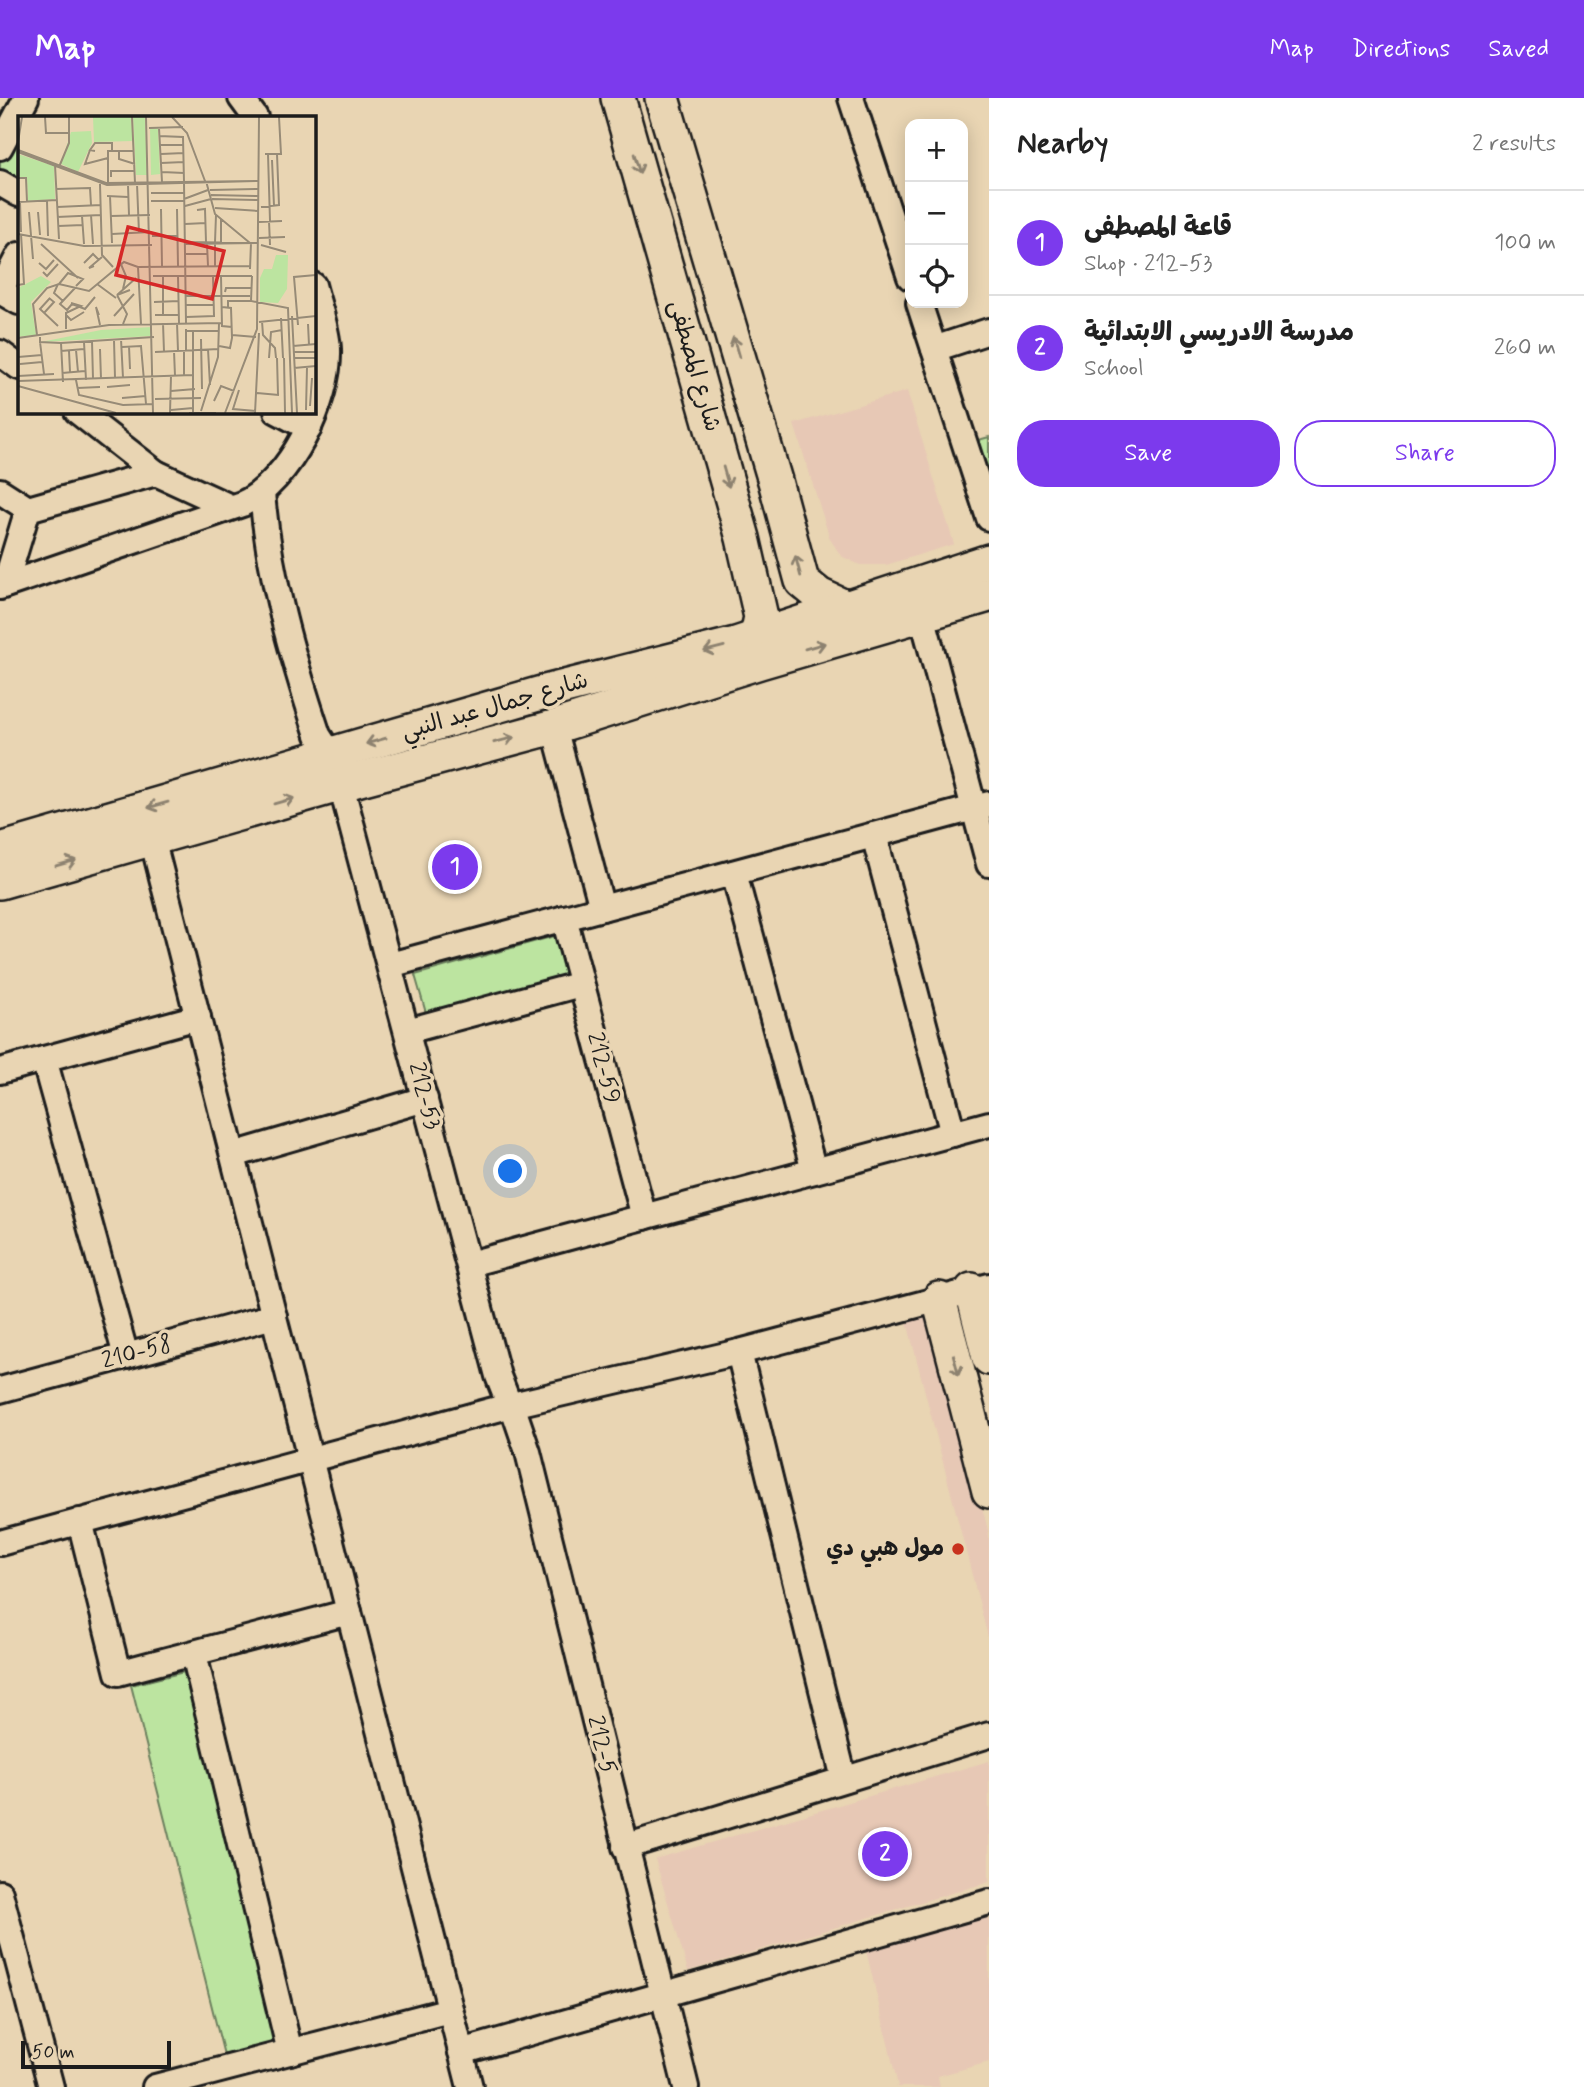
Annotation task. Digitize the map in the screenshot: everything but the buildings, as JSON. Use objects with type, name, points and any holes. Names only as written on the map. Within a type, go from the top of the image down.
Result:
[{"type":"street","points":[[19,116],[26,98]]},
{"type":"street","points":[[241,98],[254,116]]},
{"type":"street","name":"شارع المصطفى","points":[[618,98],[743,538],[761,617],[759,649]]},
{"type":"street","name":"شارع المصطفى","points":[[663,98],[772,468],[802,581],[819,595],[847,608]]},
{"type":"street","points":[[851,98],[905,262]]},
{"type":"street","points":[[8,143],[18,118]]},
{"type":"street","points":[[0,183],[18,193]]},
{"type":"street","points":[[18,257],[0,291],[18,303]]},
{"type":"street","points":[[3,586],[230,507],[262,493],[280,472],[309,428],[319,407],[326,378],[328,347],[318,319],[315,299]]},
{"type":"street","points":[[0,311],[18,304]]},
{"type":"street","points":[[921,308],[989,518]]},
{"type":"street","points":[[934,349],[989,331]]},
{"type":"street","points":[[0,353],[18,366]]},
{"type":"street","points":[[80,413],[156,473],[230,507]]},
{"type":"street","points":[[281,413],[309,428]]},
{"type":"street","points":[[17,525],[156,473]]},
{"type":"street","points":[[0,491],[17,525],[3,586]]},
{"type":"street","name":"212-53","points":[[262,493],[265,529],[279,599],[318,735],[336,770],[498,1376],[512,1405]]},
{"type":"street","name":"شارع جمال عبد النبي","points":[[0,850],[336,770],[554,727],[759,649],[847,608],[908,608],[989,561]]},
{"type":"street","name":"شارع جمال عبد النبي","points":[[0,882],[152,838],[545,692],[736,644],[759,649],[908,608],[989,595]]},
{"type":"street","points":[[908,608],[981,806],[989,864]]},
{"type":"street","points":[[554,727],[602,908]]},
{"type":"street","points":[[390,965],[981,806]]},
{"type":"street","points":[[874,835],[953,1134]]},
{"type":"street","points":[[152,838],[470,2087]]},
{"type":"street","points":[[734,873],[814,1171]]},
{"type":"street","name":"212-59","points":[[564,918],[643,1217]]},
{"type":"street","points":[[407,1031],[581,984]]},
{"type":"street","points":[[0,1071],[198,1017]]},
{"type":"street","points":[[44,1059],[126,1356]]},
{"type":"street","points":[[233,1155],[425,1099]]},
{"type":"street","points":[[469,1264],[989,1124]]},
{"type":"street","points":[[0,1542],[512,1405],[739,1352],[943,1313],[948,1316],[960,1307],[971,1308],[980,1298]]},
{"type":"street","points":[[980,1298],[989,1357]]},
{"type":"street","points":[[943,1313],[989,1491]]},
{"type":"street","name":"210-58","points":[[0,1390],[274,1317]]},
{"type":"street","points":[[739,1352],[844,1779]]},
{"type":"street","name":"212-5","points":[[512,1405],[527,1445],[686,2087]]},
{"type":"street","points":[[80,1521],[118,1674],[349,1612]]},
{"type":"street","points":[[194,1654],[290,2052]]},
{"type":"street","points":[[625,1847],[989,1735]]},
{"type":"street","points":[[0,1893],[51,2087]]},
{"type":"street","points":[[461,2052],[989,1902]]},
{"type":"street","points":[[155,2087],[450,2011]]},
{"type":"shaded area","points":[[907,391],[954,544],[886,565],[860,565],[841,556],[830,539],[794,424]]},
{"type":"shaded area","points":[[933,1316],[989,1534],[989,1641],[907,1322]]},
{"type":"shaded area","points":[[989,1761],[989,1882],[688,1971],[655,1859]]},
{"type":"shaded area","points":[[989,1913],[989,2062],[938,2076],[940,2087],[895,2087],[898,2086],[866,1950]]},
{"type":"green space","points":[[6,137],[18,143],[18,193],[0,183],[0,147]]},
{"type":"green space","points":[[989,437],[989,488],[975,441]]},
{"type":"green space","points":[[558,935],[569,974],[426,1013],[415,975]]},
{"type":"green space","points":[[184,1672],[277,2042],[224,2055],[131,1685]]},
{"type":"place","name":"قاعة المصطفى","points":[[455,867]]},
{"type":"place","name":"مول هبي دي","points":[[958,1549]]},
{"type":"place","name":"مدرسة الادريسي الابتدائية","points":[[885,1854]]}]
